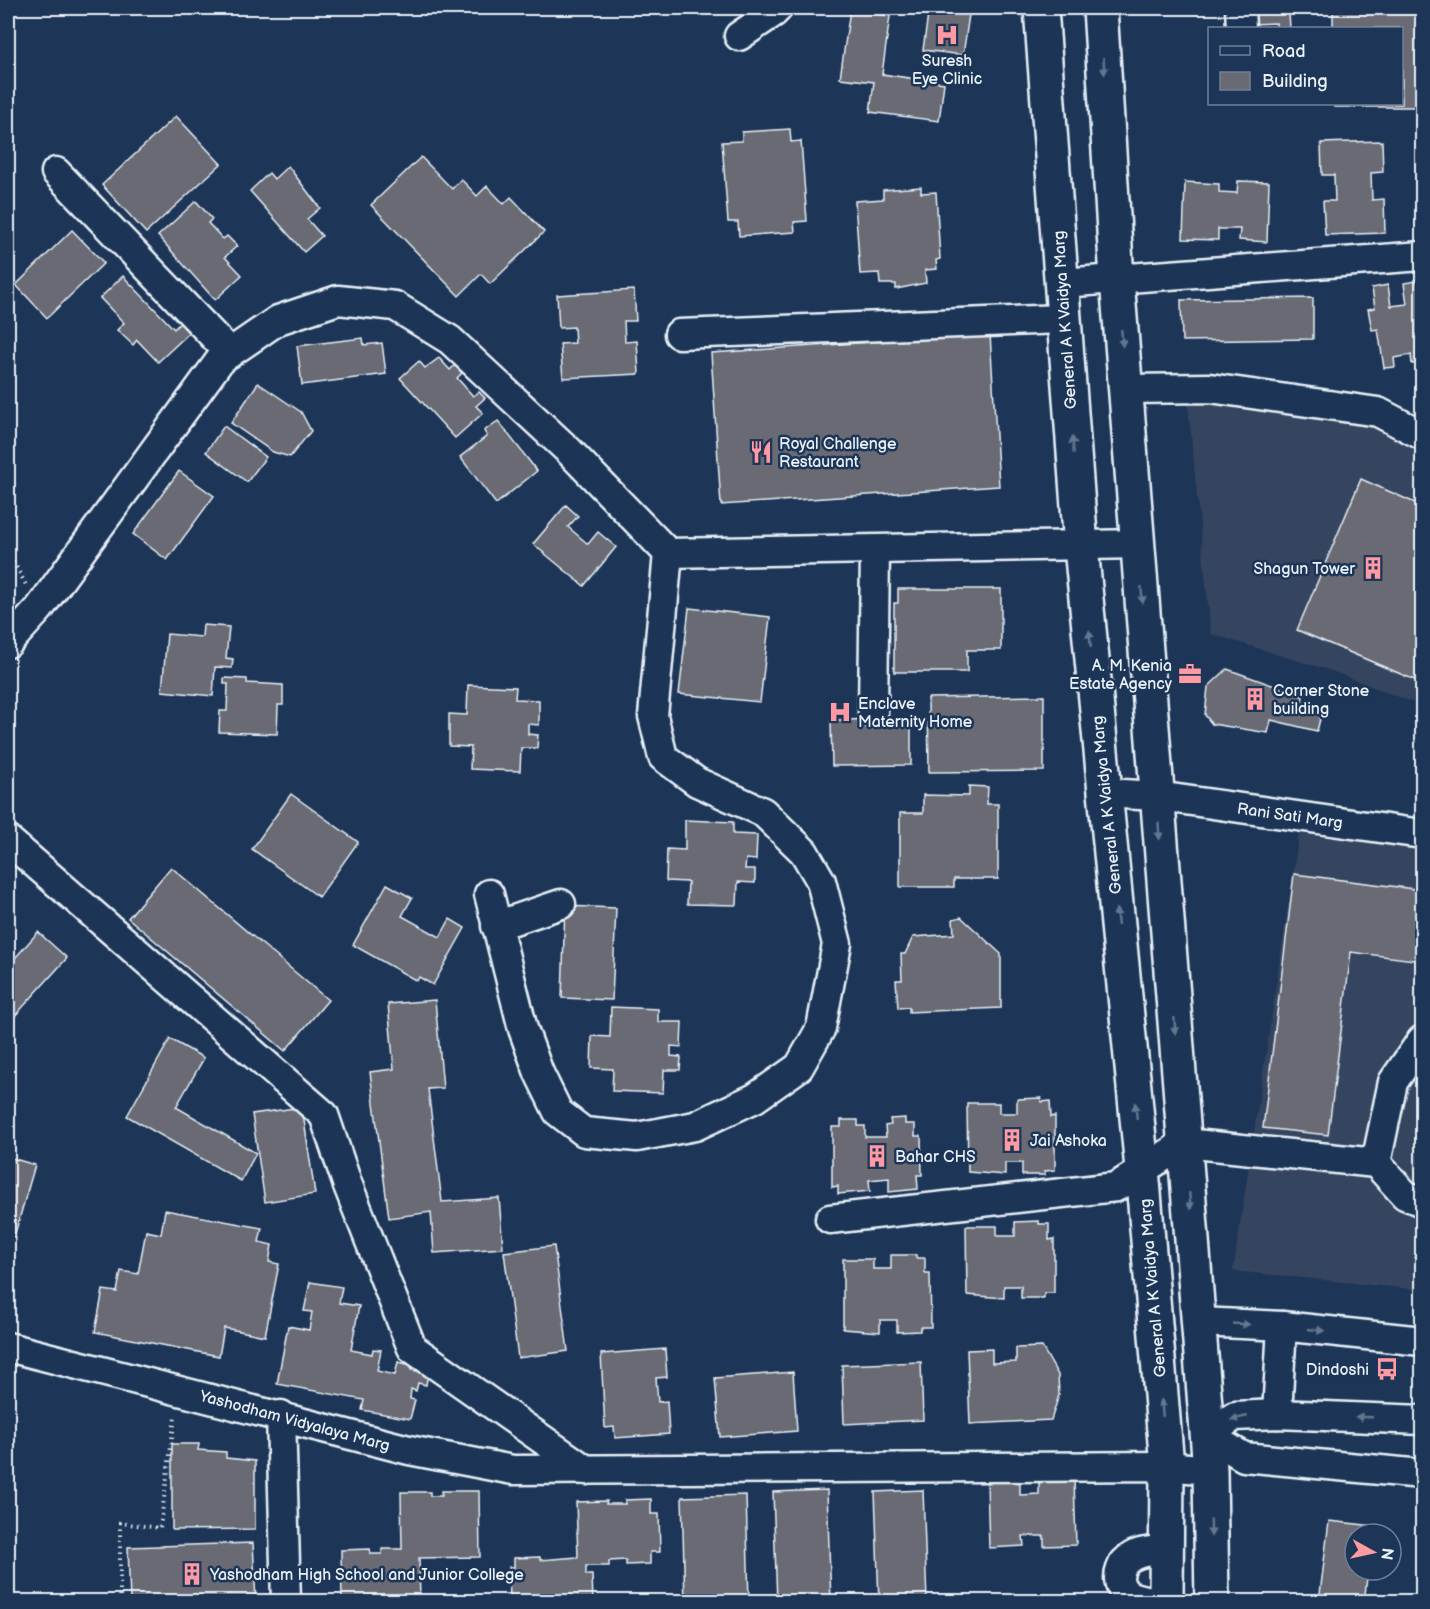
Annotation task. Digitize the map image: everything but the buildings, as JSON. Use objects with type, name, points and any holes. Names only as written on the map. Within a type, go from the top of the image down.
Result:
[{"type":"main road","name":"General A K Vaidya Marg","points":[[1041,8],[1081,547],[1142,1169],[1167,1466],[1166,1602]]},
{"type":"main road","points":[[1100,8],[1117,279],[1210,1470],[1212,1602]]},
{"type":"street","points":[[739,36],[778,8]]},
{"type":"street","points":[[1240,8],[1242,27]]},
{"type":"street","points":[[56,172],[230,353]]},
{"type":"street","points":[[1062,283],[1422,255]]},
{"type":"street","points":[[8,644],[39,609],[221,359],[278,320],[338,300],[395,306],[450,340],[569,451],[668,553],[1081,547],[1139,544]]},
{"type":"street","points":[[680,334],[1063,319]]},
{"type":"street","points":[[1126,389],[1210,388],[1378,412],[1422,435]]},
{"type":"street","points":[[873,713],[875,550]]},
{"type":"street","points":[[489,894],[523,1029],[539,1073],[558,1112],[584,1132],[637,1137],[695,1126],[755,1098],[799,1067],[821,1028],[837,944],[821,881],[804,852],[764,812],[697,782],[663,757],[653,716],[668,553]]},
{"type":"street","name":"Rani Sati Marg","points":[[1105,793],[1157,796],[1422,834]]},
{"type":"street","points":[[8,840],[324,1115],[347,1183],[412,1348],[586,1470]]},
{"type":"street","points":[[496,926],[561,904]]},
{"type":"street","points":[[1376,1163],[1394,1082],[1422,1040]]},
{"type":"street","points":[[830,1219],[1116,1187],[1185,1143],[1376,1163],[1405,1195],[1422,1202]]},
{"type":"street","points":[[1199,1322],[1282,1326],[1422,1341]]},
{"type":"street","points":[[1276,1414],[1282,1326]]},
{"type":"street","name":"Yashodham Vidyalaya Marg","points":[[8,1347],[281,1415],[409,1450],[513,1470],[1167,1466],[1210,1470]]},
{"type":"street","points":[[1422,1420],[1276,1414],[1235,1416],[1207,1435],[1244,1457],[1422,1474]]},
{"type":"street","points":[[281,1415],[286,1602]]},
{"type":"street","points":[[1159,1602],[1128,1596],[1120,1587],[1119,1574],[1126,1560],[1142,1553],[1166,1549]]},
{"type":"path","points":[[8,551],[39,609]]},
{"type":"path","points":[[120,1602],[120,1523],[160,1528],[179,1390]]},
{"type":"shaded area","name":"Shagun Tower","points":[[1185,376],[1422,417],[1422,706],[1332,671],[1211,634]]},
{"type":"shaded area","points":[[1299,834],[1422,849],[1422,1290],[1233,1271]]},
{"type":"place","name":"Suresh Eye Clinic","points":[[947,35]]},
{"type":"place","name":"Royal Challenge Restaurant","points":[[761,452]]},
{"type":"place","name":"Shagun Tower","points":[[1373,568]]},
{"type":"place","name":"A. M. Kenia Estate Agency","points":[[1190,674]]},
{"type":"place","name":"Corner Stone building","points":[[1255,699]]},
{"type":"place","name":"Enclave Maternity Home","points":[[840,712]]},
{"type":"place","name":"Jai Ashoka","points":[[1012,1140]]},
{"type":"place","name":"Bahar CHS","points":[[877,1156]]},
{"type":"place","name":"Dindoshi","points":[[1387,1369]]},
{"type":"place","name":"Yashodham High School and Junior College","points":[[192,1574]]}]
